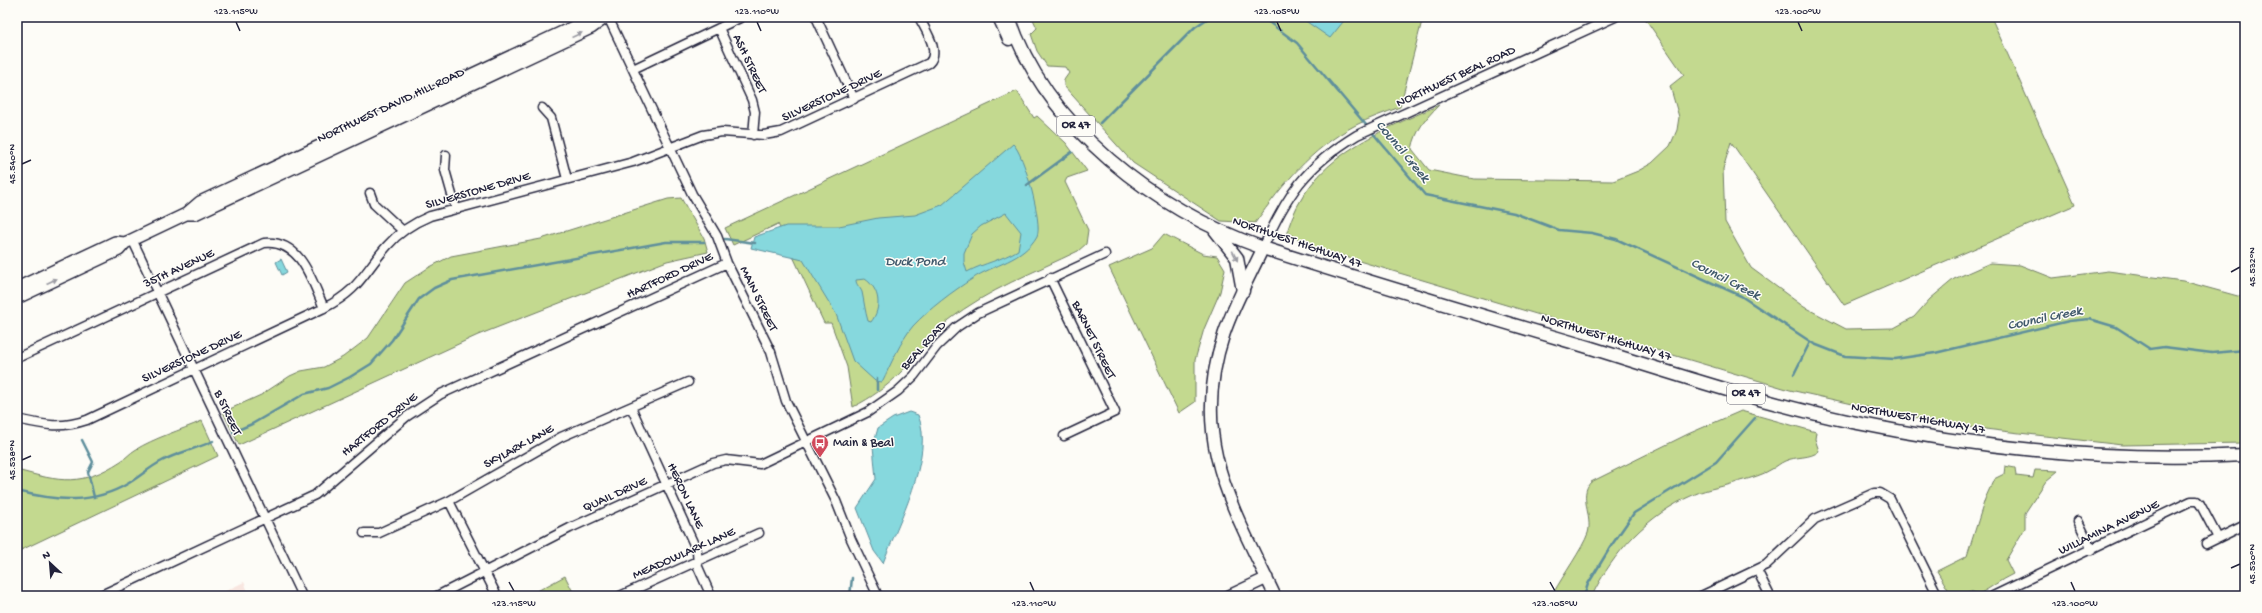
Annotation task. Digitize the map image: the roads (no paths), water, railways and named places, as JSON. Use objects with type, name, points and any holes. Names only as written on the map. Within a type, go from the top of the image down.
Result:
[{"type":"main road","name":"NORTHWEST HIGHWAY 47","points":[[999,17],[1022,62],[1030,67]]},
{"type":"main road","name":"NORTHWEST HIGHWAY 47","points":[[1009,17],[1030,67],[1041,84],[1071,120],[1113,161],[1162,199],[1213,228],[1263,248],[1378,285],[1686,377],[1851,421],[1944,439],[2052,452],[2142,457],[2245,455]]},
{"type":"main road","points":[[1213,228],[1237,258],[1243,291]]},
{"type":"street","name":"NORTHWEST DAVID HILL ROAD","points":[[17,298],[119,250],[128,241],[186,214],[200,202],[588,20],[601,17]]},
{"type":"street","name":"NORTHWEST DAVID HILL ROAD","points":[[186,214],[195,214],[596,26],[607,17]]},
{"type":"street","name":"MAIN STREET","points":[[607,17],[694,199],[717,236],[727,263],[771,352],[786,401],[808,442],[878,596]]},
{"type":"street","points":[[633,69],[742,17]]},
{"type":"street","points":[[816,17],[854,99]]},
{"type":"street","name":"SILVERSTONE DRIVE","points":[[17,419],[54,426],[78,423],[324,308],[342,298],[357,286],[387,246],[403,231],[430,216],[633,162],[696,137],[718,132],[753,135],[772,134],[791,129],[927,65],[933,57],[933,48],[919,17]]},
{"type":"street","name":"NORTHWEST BEAL ROAD","points":[[1263,248],[1283,206],[1302,179],[1322,158],[1357,136],[1390,120],[1615,17]]},
{"type":"street","name":"ASH STREET","points":[[719,28],[752,100],[755,112],[753,135]]},
{"type":"street","points":[[542,108],[551,118],[567,179]]},
{"type":"street","points":[[446,155],[445,170],[456,209]]},
{"type":"street","points":[[370,193],[376,205],[403,231]]},
{"type":"street","name":"NORTHWEST DAVID HILL ROAD","points":[[17,288],[115,242],[128,241]]},
{"type":"street","name":"B STREET","points":[[128,241],[156,292],[302,596]]},
{"type":"street","name":"35TH AVENUE","points":[[17,358],[255,246],[274,243],[288,248],[300,258],[324,308]]},
{"type":"street","points":[[1263,248],[1224,332],[1213,383],[1212,429],[1216,460],[1226,494],[1275,596]]},
{"type":"street","name":"BEAL ROAD","points":[[808,442],[868,412],[898,391],[914,376],[937,346],[957,327],[978,313],[1050,278],[1105,254]]},
{"type":"street","name":"HARTFORD DRIVE","points":[[99,596],[315,495],[424,404],[727,263]]},
{"type":"street","name":"BARNET STREET","points":[[1050,278],[1115,412],[1064,436]]},
{"type":"street","name":"SKYLARK LANE","points":[[364,533],[380,534],[449,501],[561,437],[688,382]]},
{"type":"street","name":"HERON LANE","points":[[631,407],[697,551],[699,569],[711,596]]},
{"type":"street","name":"QUAIL DRIVE","points":[[437,596],[570,528],[718,461],[760,464],[808,442]]},
{"type":"street","points":[[1702,596],[1757,570],[1772,561],[1815,519],[1867,494],[1880,493],[1886,496],[1893,505],[1938,596]]},
{"type":"street","points":[[449,501],[497,596]]},
{"type":"street","name":"WILLAMINA AVENUE","points":[[1993,596],[2092,550],[2191,501],[2197,501],[2200,504],[2218,538]]},
{"type":"street","points":[[2078,521],[2092,550]]},
{"type":"street","points":[[2206,544],[2245,525]]},
{"type":"street","name":"MEADOWLARK LANE","points":[[620,596],[759,533]]},
{"type":"street","points":[[1757,570],[1770,596]]},
{"type":"street","points":[[1229,596],[1266,578]]},
{"type":"water","points":[[1300,17],[1347,17],[1330,38]]},
{"type":"water","name":"Duck Pond","points":[[1013,144],[1022,160],[1035,204],[1038,229],[1037,236],[1024,251],[1016,257],[981,274],[926,313],[904,338],[882,382],[875,381],[853,361],[836,314],[803,260],[751,248],[754,237],[786,226],[839,226],[878,218],[915,215],[942,205]],"holes":[[[1006,213],[1021,232],[1018,250],[967,272],[964,262],[964,253],[972,234],[981,226]],[[865,279],[874,288],[878,299],[877,311],[871,322],[868,321],[862,292],[856,282],[856,280]]]},
{"type":"water","points":[[281,259],[287,272],[282,275],[276,262]]},
{"type":"water","points":[[909,412],[918,415],[922,431],[922,450],[918,469],[905,510],[883,563],[874,551],[857,508],[876,479],[873,446],[878,428],[893,418]]},
{"type":"waterway","points":[[1100,123],[1195,27],[1210,17]]},
{"type":"waterway","name":"Council Creek","points":[[1262,17],[1297,43],[1425,195],[1514,213],[1559,230],[1592,233],[1616,239],[1741,296],[1814,344],[1845,356],[1895,359],[1935,353],[2069,321],[2089,319],[2116,327],[2150,349],[2164,347],[2212,353],[2245,350]]},
{"type":"waterway","points":[[1027,185],[1072,152]]},
{"type":"waterway","points":[[725,239],[755,243]]},
{"type":"waterway","points":[[233,432],[252,424],[304,394],[328,388],[371,364],[392,340],[419,299],[434,288],[452,280],[666,242],[704,242]]},
{"type":"waterway","points":[[1794,374],[1810,342]]},
{"type":"waterway","points":[[877,378],[877,390]]},
{"type":"waterway","points":[[1584,596],[1588,584],[1611,546],[1634,513],[1716,462],[1755,418]]},
{"type":"waterway","points":[[82,440],[93,462],[88,472],[94,497]]},
{"type":"waterway","points":[[17,491],[60,499],[88,498],[102,495],[129,483],[153,466],[168,458],[213,441]]},
{"type":"waterway","points":[[850,596],[852,578]]},
{"type":"place","name":"Main & Beal","points":[[820,458]]}]
